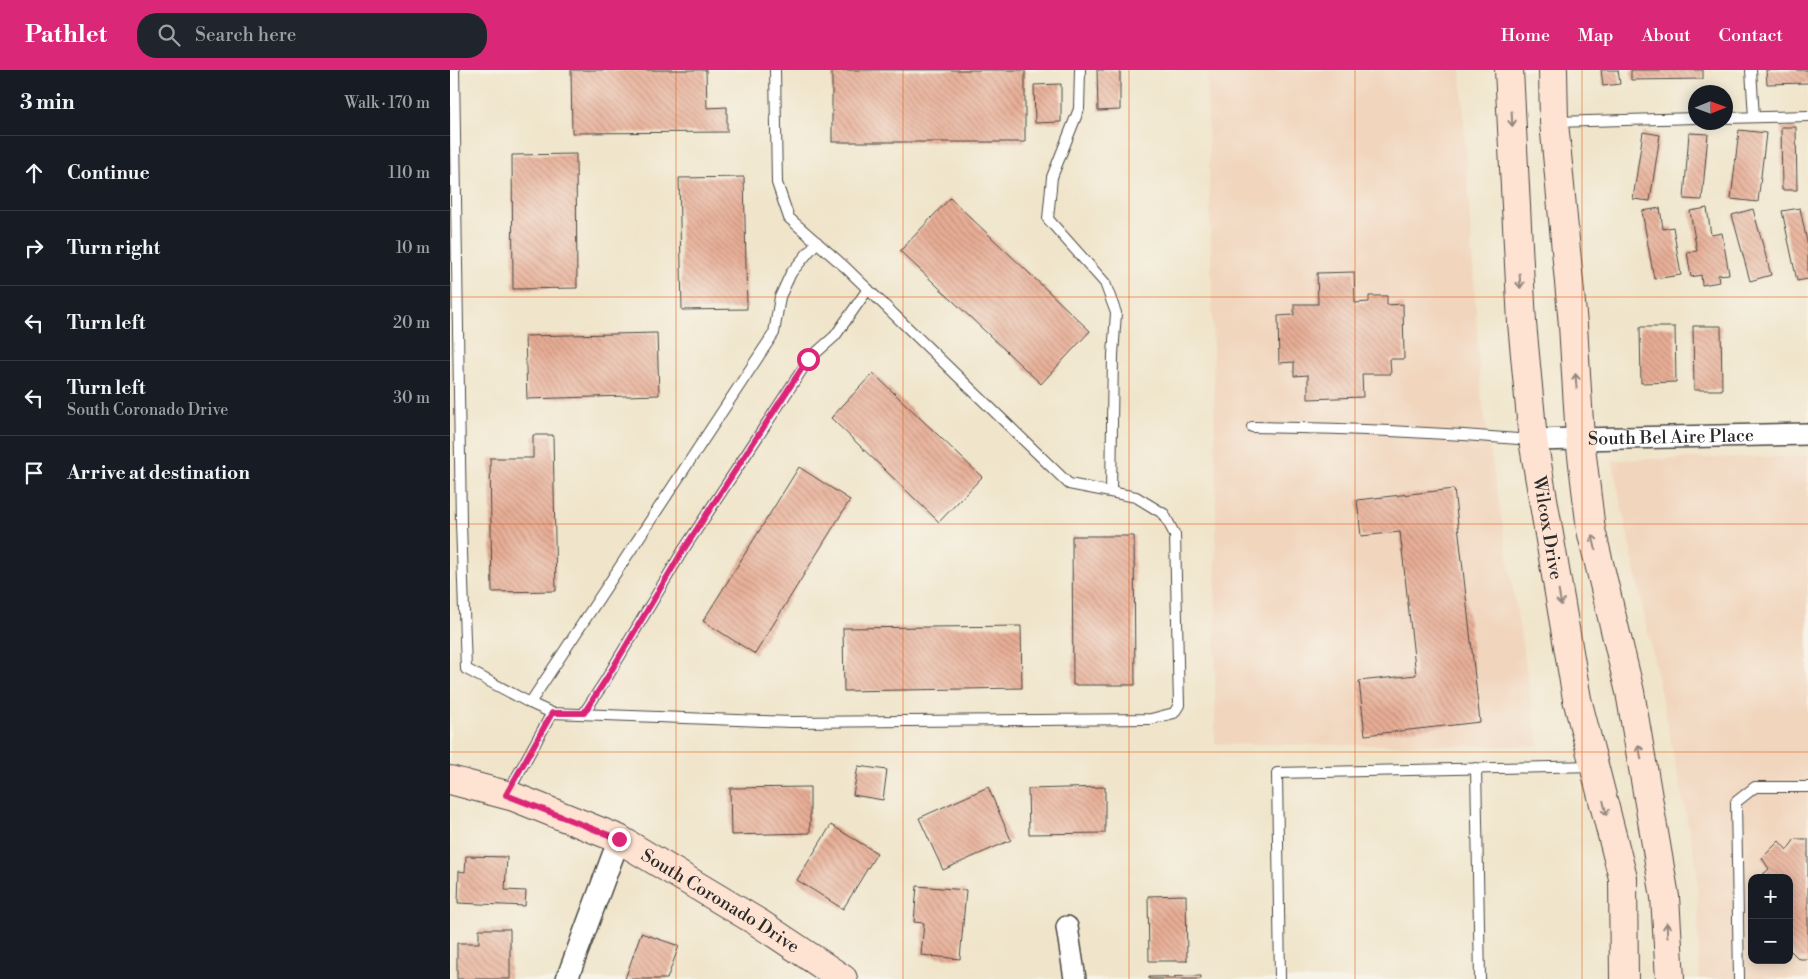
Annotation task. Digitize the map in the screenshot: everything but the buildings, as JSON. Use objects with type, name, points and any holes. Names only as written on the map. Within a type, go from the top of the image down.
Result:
[{"type":"street","name":"Wilcox Drive","points":[[1509,70],[1522,323],[1533,440],[1578,699],[1623,878],[1624,979]]},
{"type":"street","points":[[1553,70],[1554,122],[1573,325],[1580,439],[1591,530],[1630,692],[1665,897],[1670,979]]},
{"type":"street","name":"South Bel Aire Place","points":[[1533,440],[1808,434]]},
{"type":"street","name":"South Coronado Drive","points":[[450,780],[506,795],[619,839],[759,923],[843,979]]},
{"type":"street","points":[[567,979],[619,839]]},
{"type":"street","points":[[1067,927],[1075,979]]},
{"type":"lane","points":[[454,70],[466,669],[552,713],[792,722],[1151,719],[1174,713],[1179,705],[1174,535],[1164,514],[1136,497],[1069,484],[868,289],[789,218],[777,183],[775,70]]},
{"type":"lane","points":[[1080,70],[1079,109],[1052,177],[1048,218],[1105,283],[1116,313],[1113,355],[1111,492]]},
{"type":"lane","points":[[1751,70],[1754,117]]},
{"type":"lane","points":[[1733,118],[1808,116]]},
{"type":"lane","points":[[1554,122],[1688,118]]},
{"type":"lane","points":[[530,703],[774,333],[780,297],[791,273],[817,242]]},
{"type":"lane","points":[[584,713],[682,552],[808,359],[834,336],[868,289]]},
{"type":"lane","points":[[1252,427],[1419,431],[1533,440]]},
{"type":"lane","points":[[506,795],[552,713]]},
{"type":"lane","points":[[1280,979],[1277,773],[1595,766]]},
{"type":"lane","points":[[1476,768],[1480,979]]},
{"type":"lane","points":[[1739,979],[1736,802],[1755,787],[1808,786]]},
{"type":"shaded area","points":[[1207,70],[1461,70],[1481,395],[1539,746],[1215,744],[1216,482]]},
{"type":"shaded area","points":[[1808,456],[1808,979],[1699,979],[1697,867],[1612,460]]},
{"type":"route","points":[[619,839],[506,795],[552,713],[584,713],[682,552],[808,359]]}]
